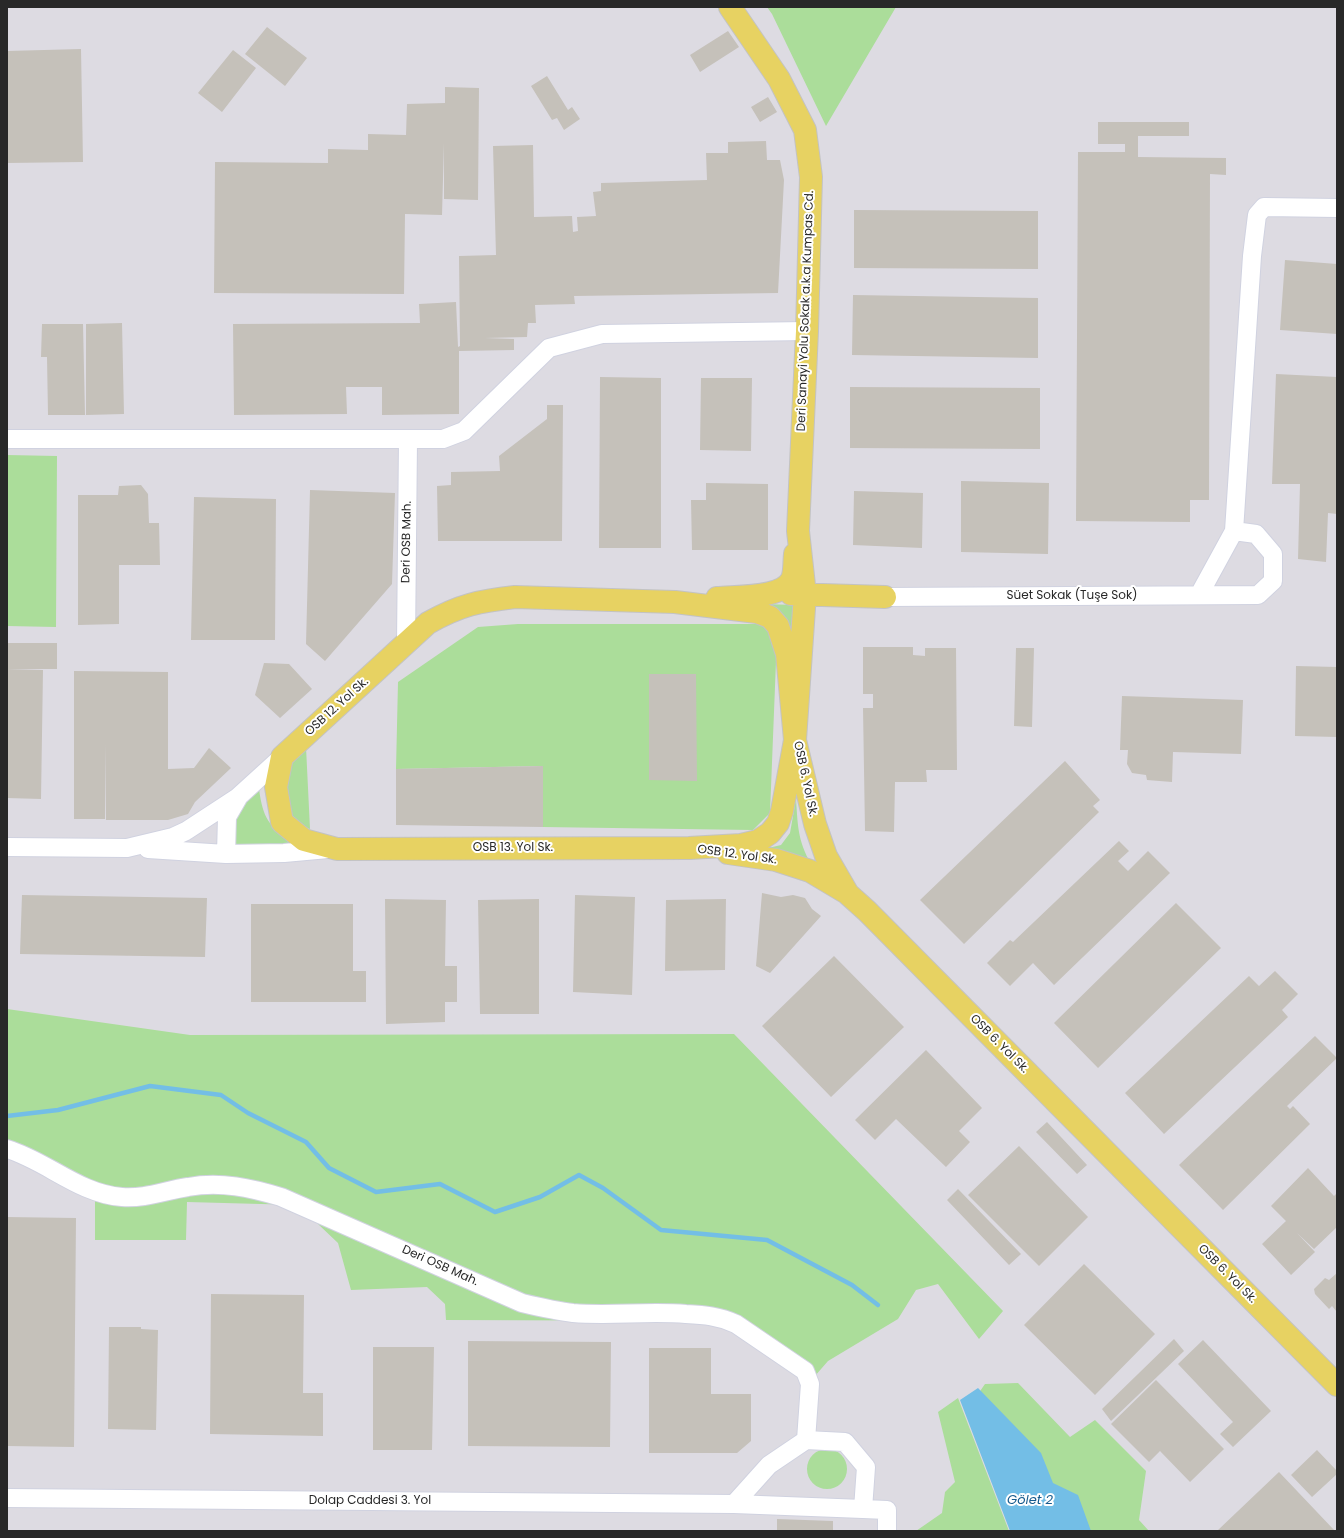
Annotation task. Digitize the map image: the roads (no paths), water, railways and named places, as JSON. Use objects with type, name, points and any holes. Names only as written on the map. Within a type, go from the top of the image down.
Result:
[{"type":"main road","name":"Deri Sanayi Yolu Sokak a.k.a Kumpas Cd.","points":[[730,7],[779,80],[805,130],[811,176],[807,331],[798,532],[805,594],[803,636]]},
{"type":"main road","points":[[771,593],[785,588],[792,579],[798,532]]},
{"type":"main road","points":[[675,602],[771,593],[886,597]]},
{"type":"main road","name":"OSB 12. Yol Sk.","points":[[282,757],[428,623],[450,610],[479,601],[515,597],[675,602]]},
{"type":"main road","points":[[803,636],[812,618],[821,610],[886,597]]},
{"type":"main road","points":[[675,602],[757,612],[770,617],[778,626],[787,654],[796,740],[782,811],[778,823],[770,833],[758,841],[741,845],[689,848]]},
{"type":"main road","name":"OSB 6. Yol Sk.","points":[[803,636],[796,740],[815,824],[826,856],[848,894],[867,911],[1337,1385]]},
{"type":"main road","name":"OSB 13. Yol Sk.","points":[[282,757],[276,787],[282,822],[304,840],[337,849],[689,848]]},
{"type":"main road","name":"OSB 12. Yol Sk.","points":[[689,848],[776,860],[810,871],[848,894]]},
{"type":"street","points":[[1199,595],[1234,531],[1252,256],[1257,215],[1264,207],[1337,208]]},
{"type":"street","points":[[7,439],[443,439],[464,431],[548,348],[602,334],[807,331]]},
{"type":"street","name":"Deri OSB Mah.","points":[[406,644],[408,440]]},
{"type":"street","name":"Süet Sokak (Tuşe Sok)","points":[[886,597],[1258,595],[1273,581],[1273,554],[1256,534],[1234,531]]},
{"type":"street","points":[[802,571],[807,583],[815,590],[830,595]]},
{"type":"street","name":"OSB 12. Yol Sk.","points":[[7,847],[127,848],[173,837],[186,831],[238,797],[282,757]]},
{"type":"street","points":[[226,854],[227,817],[238,797]]},
{"type":"street","points":[[127,848],[226,854],[284,853],[337,849]]},
{"type":"street","name":"Deri OSB Mah.","points":[[7,1149],[21,1154],[83,1186],[102,1194],[142,1198],[188,1186],[211,1184],[254,1189],[289,1200],[522,1303],[574,1313],[656,1312],[716,1316],[726,1319],[736,1324],[805,1372],[810,1384],[806,1440]]},
{"type":"street","points":[[734,1504],[769,1465],[806,1440],[845,1442],[866,1467],[863,1509],[887,1510],[887,1531]]},
{"type":"street","name":"Dolap Caddesi 3. Yol","points":[[7,1498],[734,1504],[863,1509]]},
{"type":"water","name":"Gölet 2","points":[[978,1388],[1041,1453],[1053,1483],[1078,1495],[1091,1531],[1010,1531],[960,1400]]},
{"type":"waterway","points":[[7,1116],[58,1110],[150,1086],[221,1095],[248,1113],[306,1142],[329,1168],[376,1192],[440,1184],[495,1212],[540,1197],[579,1175],[603,1188],[661,1230],[767,1240],[852,1285],[878,1305]]}]
